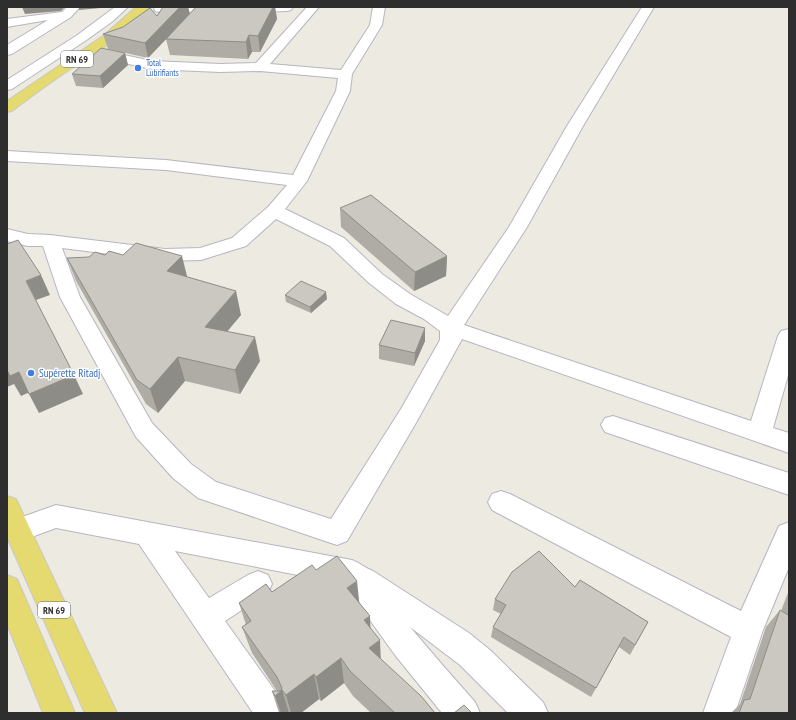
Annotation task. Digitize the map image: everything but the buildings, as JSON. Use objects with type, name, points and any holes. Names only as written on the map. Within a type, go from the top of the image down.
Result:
[{"type":"main road","points":[[7,95],[110,26],[131,7]]},
{"type":"main road","name":"RN 69","points":[[7,108],[123,26],[143,7]]},
{"type":"main road","name":"RN 69","points":[[12,519],[101,713]]},
{"type":"main road","points":[[7,588],[59,713]]},
{"type":"street","points":[[7,86],[101,25],[122,7]]},
{"type":"street","points":[[92,49],[121,39],[160,8],[203,10],[287,7]]},
{"type":"street","points":[[260,68],[313,7]]},
{"type":"street","points":[[7,235],[28,240],[50,240],[165,255],[201,254],[239,242],[274,211],[299,181],[343,91],[345,74],[376,25],[379,7]]},
{"type":"street","points":[[50,240],[70,297],[144,430],[182,471],[207,490],[337,533],[451,340],[451,328],[518,227],[575,126],[648,7]]},
{"type":"street","points":[[7,23],[71,10]]},
{"type":"street","points":[[9,50],[9,47],[30,34],[36,34],[71,10]]},
{"type":"street","points":[[193,21],[203,10]]},
{"type":"street","points":[[92,49],[152,65],[260,68],[345,74]]},
{"type":"street","points":[[152,65],[162,54]]},
{"type":"street","points":[[7,156],[166,166],[299,181]]},
{"type":"street","points":[[274,211],[337,242],[375,278],[403,299],[431,314],[451,328],[789,443]]},
{"type":"street","points":[[759,433],[789,336]]},
{"type":"street","points":[[613,425],[789,484]]},
{"type":"street","points":[[501,502],[748,630]]},
{"type":"street","points":[[12,519],[56,516],[352,573],[432,625],[470,654],[532,713]]},
{"type":"street","points":[[147,533],[272,713]]},
{"type":"street","points":[[719,713],[748,630],[789,534]]},
{"type":"street","points":[[352,573],[389,625],[428,675],[464,713]]},
{"type":"street","points":[[205,617],[258,584]]},
{"type":"place","name":"Total Lubrifiants","points":[[138,68]]},
{"type":"place","name":"Supérette Ritadj","points":[[31,373]]}]
